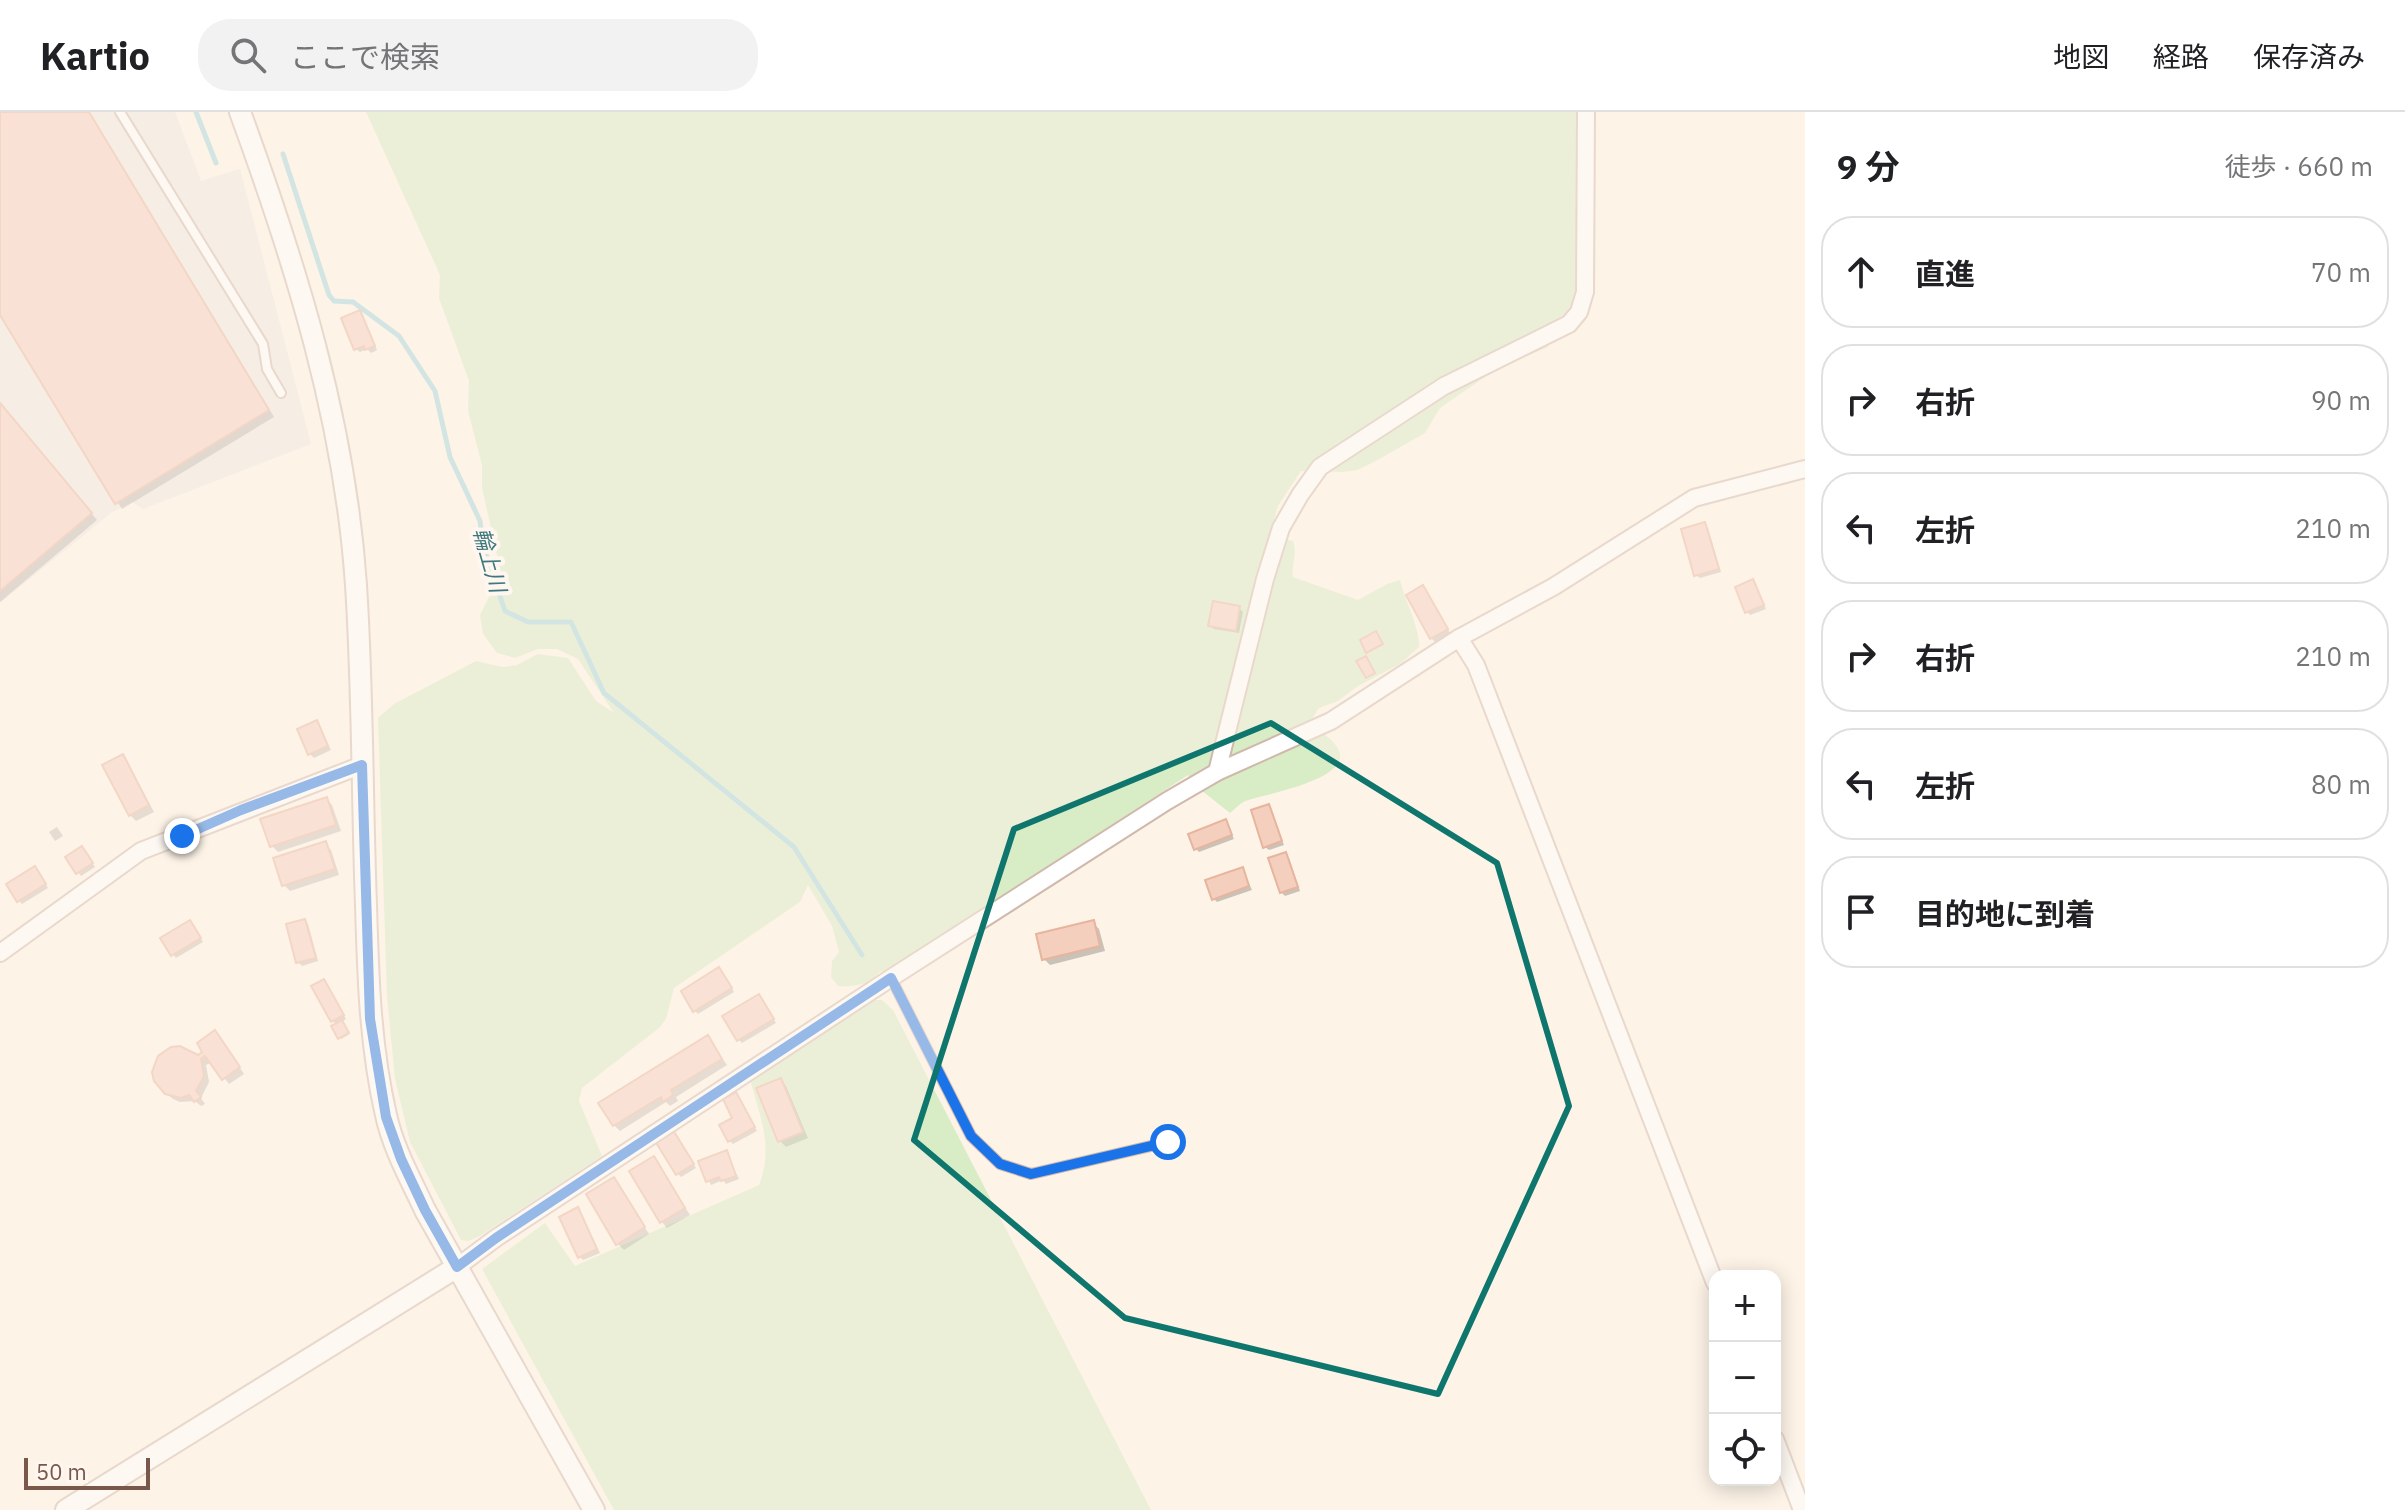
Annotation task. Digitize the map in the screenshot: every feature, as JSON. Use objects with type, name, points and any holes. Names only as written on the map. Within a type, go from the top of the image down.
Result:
[{"type":"street","points":[[240,112],[308,316],[348,503],[361,676],[370,1019],[386,1117],[401,1159],[425,1210],[594,1510]]},
{"type":"street","points":[[1217,772],[1265,579],[1281,528],[1320,467],[1444,386],[1569,324],[1579,312],[1585,292],[1586,112]]},
{"type":"street","points":[[66,1510],[457,1267],[891,978],[1167,801],[1217,772],[1331,721],[1459,638],[1553,587],[1694,498],[1805,469]]},
{"type":"street","points":[[1459,638],[1476,665],[1710,1270]]},
{"type":"street","points":[[0,953],[141,851],[362,765]]},
{"type":"street","points":[[1781,1455],[1802,1510]]},
{"type":"lane","points":[[120,112],[263,344],[267,369],[281,393]]},
{"type":"lane","points":[[891,978],[971,1136],[1000,1164],[1031,1174],[1168,1142]]},
{"type":"highlighted area","points":[[1271,723],[1497,863],[1569,1106],[1438,1394],[1125,1318],[914,1140],[1014,829]]},
{"type":"shaded area","points":[[0,112],[175,112],[201,181],[240,169],[311,444],[143,509],[132,502],[111,513],[0,603]]},
{"type":"green space","points":[[366,112],[1582,112],[1578,295],[1548,347],[1495,370],[1440,408],[1425,433],[1374,462],[1343,472],[1301,471],[1278,506],[1270,535],[1293,541],[1293,577],[1358,600],[1400,580],[1419,640],[1419,647],[1400,664],[1358,686],[1338,701],[1319,708],[1311,720],[1337,747],[1340,758],[1334,768],[1305,784],[1245,801],[1230,813],[1191,782],[1188,775],[883,974],[881,971],[867,982],[857,985],[838,986],[831,977],[832,961],[839,952],[832,926],[808,885],[800,902],[674,988],[666,1019],[659,1028],[582,1088],[579,1101],[602,1156],[480,1236],[468,1241],[461,1240],[410,1142],[395,1079],[387,997],[378,718],[394,704],[476,661],[503,667],[517,665],[538,654],[568,658],[596,701],[614,713],[578,659],[557,649],[538,649],[515,658],[497,653],[483,634],[480,615],[501,573],[482,488],[482,465],[468,411],[469,381],[439,298],[440,275]]},
{"type":"green space","points":[[871,1000],[882,1000],[893,1010],[1151,1510],[614,1510],[482,1269],[545,1223],[575,1266],[759,1185],[765,1145],[750,1079]]},
{"type":"building","points":[[0,112],[89,112],[269,410],[115,504],[0,315]]},
{"type":"building","points":[[360,310],[375,346],[354,350],[341,318]]},
{"type":"building","points":[[0,403],[92,513],[0,591]]},
{"type":"building","points":[[1705,522],[1719,569],[1694,576],[1681,529]]},
{"type":"building","points":[[1753,579],[1764,605],[1745,613],[1735,587]]},
{"type":"building","points":[[1423,585],[1448,629],[1430,639],[1406,595]]},
{"type":"building","points":[[1213,601],[1240,606],[1236,631],[1208,626]]},
{"type":"building","points":[[1376,631],[1383,644],[1366,653],[1360,640]]},
{"type":"building","points":[[1366,656],[1375,673],[1366,678],[1356,661]]},
{"type":"building","points":[[317,720],[328,746],[308,755],[297,729]]},
{"type":"building","points":[[123,754],[149,805],[129,816],[102,765]]},
{"type":"building","points":[[327,797],[336,825],[270,847],[260,819]]},
{"type":"building","points":[[1269,804],[1282,841],[1263,848],[1251,810]]},
{"type":"building","points":[[1226,819],[1232,835],[1194,850],[1188,834]]},
{"type":"building","points":[[326,841],[335,869],[282,886],[273,858]]},
{"type":"building","points":[[82,846],[93,863],[76,874],[65,857]]},
{"type":"building","points":[[1286,852],[1298,887],[1280,893],[1268,858]]},
{"type":"building","points":[[35,866],[46,884],[17,902],[6,884]]},
{"type":"building","points":[[1243,867],[1249,886],[1212,900],[1205,880]]},
{"type":"building","points":[[305,919],[316,958],[296,963],[286,924]]},
{"type":"building","points":[[190,920],[201,938],[171,956],[160,938]]},
{"type":"building","points":[[1094,920],[1100,946],[1042,960],[1036,934]]},
{"type":"building","points":[[719,967],[732,988],[693,1012],[681,991]]},
{"type":"building","points":[[324,979],[344,1015],[331,1022],[311,986]]},
{"type":"building","points":[[759,994],[774,1019],[737,1041],[722,1016]]},
{"type":"building","points":[[342,1020],[349,1033],[338,1039],[331,1026]]},
{"type":"building","points":[[215,1030],[240,1067],[222,1080],[205,1056],[201,1059],[204,1076],[196,1091],[201,1097],[194,1102],[189,1095],[181,1098],[165,1094],[154,1081],[152,1072],[158,1056],[171,1047],[180,1046],[198,1055],[202,1052],[197,1043]]},
{"type":"building","points":[[708,1035],[722,1059],[671,1090],[673,1095],[663,1102],[661,1097],[613,1126],[598,1103]]},
{"type":"building","points":[[781,1078],[803,1132],[778,1142],[756,1088]]},
{"type":"building","points":[[736,1092],[755,1127],[728,1142],[719,1125],[732,1118],[723,1099]]},
{"type":"building","points":[[673,1130],[694,1164],[676,1175],[655,1141]]},
{"type":"building","points":[[727,1150],[736,1176],[706,1182],[698,1161]]},
{"type":"building","points":[[654,1156],[685,1208],[660,1223],[629,1171]]},
{"type":"building","points":[[614,1177],[645,1227],[616,1245],[586,1194]]},
{"type":"building","points":[[578,1207],[597,1249],[578,1258],[559,1217]]},
{"type":"waterway","name":"輪上川","points":[[196,112],[216,163]]},
{"type":"waterway","name":"輪上川","points":[[283,154],[329,295],[334,301],[353,302],[399,336],[435,391],[450,457],[480,521],[483,545],[505,611],[528,622],[571,622],[604,693],[794,847],[862,955]]},
{"type":"route","points":[[182,836],[241,810],[362,765],[370,1019],[386,1117],[401,1159],[425,1210],[457,1267],[496,1238],[891,978],[971,1136],[1000,1164],[1031,1174],[1168,1142]]}]
